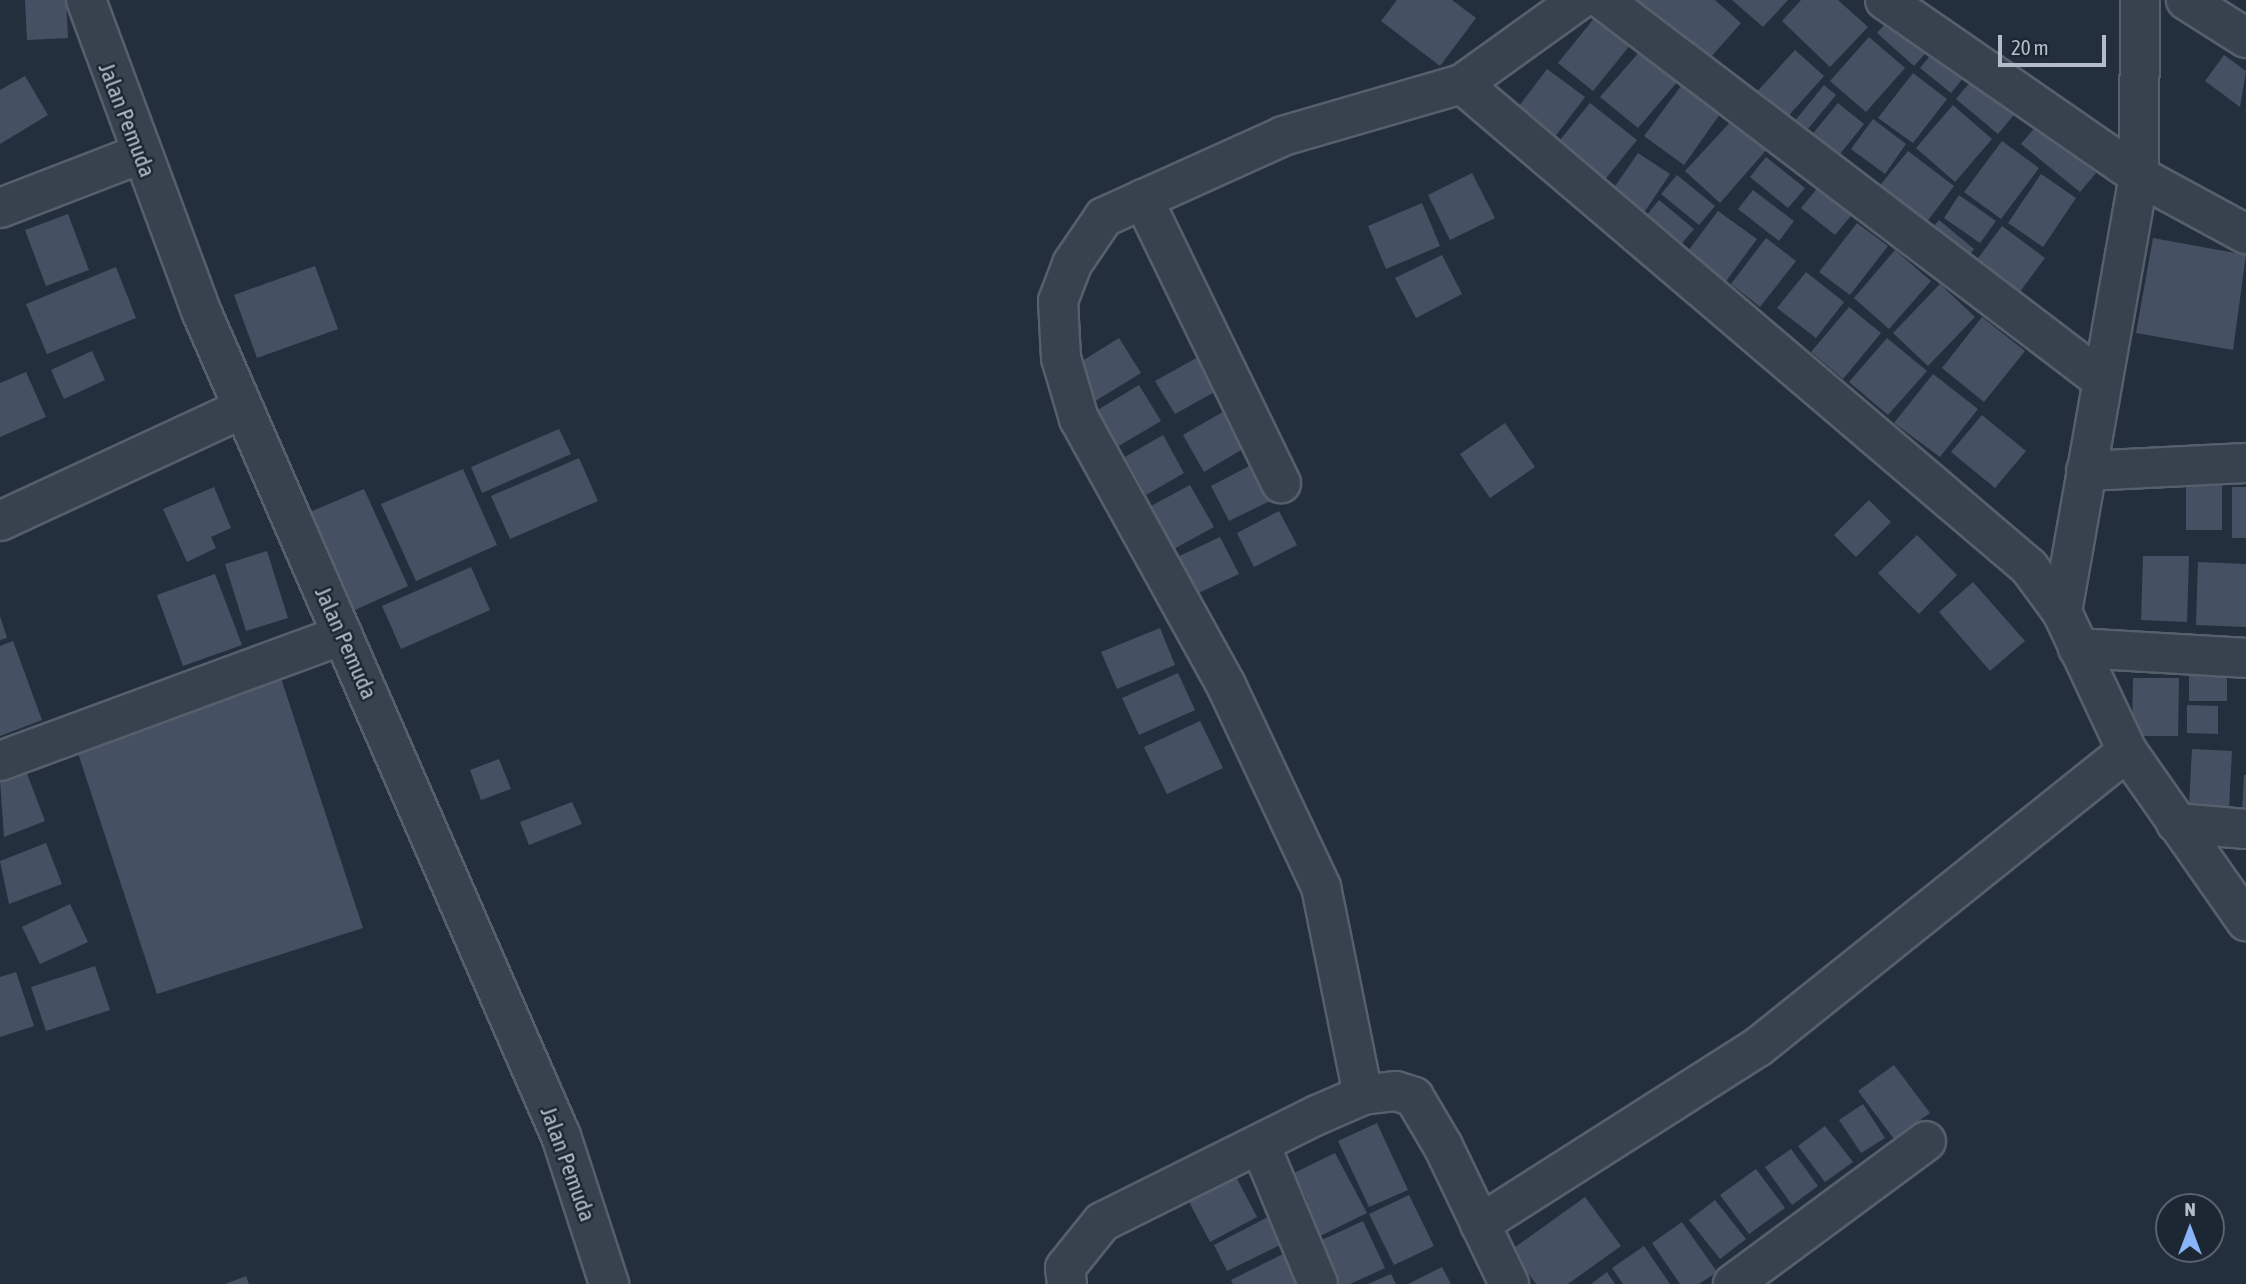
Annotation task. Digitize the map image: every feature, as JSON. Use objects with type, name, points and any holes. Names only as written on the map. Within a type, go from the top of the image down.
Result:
[{"type":"street","name":"Jalan Pemuda","points":[[86,0],[140,154],[243,408],[561,1136],[609,1284]]},
{"type":"street","points":[[1363,1095],[1321,887],[1226,685],[1079,419],[1061,358],[1058,301],[1072,264],[1104,217],[1283,136],[1462,84],[1579,0]]},
{"type":"street","points":[[1603,0],[2102,380]]},
{"type":"street","points":[[1885,0],[2139,176],[2246,234]]},
{"type":"street","points":[[2062,612],[2139,176],[2140,0]]},
{"type":"street","points":[[2186,0],[2246,38]]},
{"type":"street","points":[[1462,84],[2029,566],[2062,612],[2127,751],[2246,921]]},
{"type":"street","points":[[0,208],[140,154]]},
{"type":"street","points":[[1143,199],[1281,482]]},
{"type":"street","points":[[0,521],[243,408]]},
{"type":"street","points":[[2086,471],[2246,463]]},
{"type":"street","points":[[0,761],[342,635]]},
{"type":"street","points":[[2078,648],[2246,658]]},
{"type":"street","points":[[1480,1224],[1758,1047],[2127,751]]},
{"type":"street","points":[[2176,823],[2246,829]]},
{"type":"street","points":[[1067,1284],[1065,1268],[1102,1222],[1261,1147],[1363,1095],[1396,1091],[1414,1097],[1509,1284]]},
{"type":"street","points":[[1733,1284],[1926,1141]]},
{"type":"street","points":[[1261,1147],[1318,1284]]},
{"type":"building","points":[[25,0],[66,0],[68,38],[27,40]]},
{"type":"building","points":[[1397,0],[1452,0],[1476,18],[1440,66],[1381,21]]},
{"type":"building","points":[[1627,0],[1715,0],[1741,23],[1703,66]]},
{"type":"building","points":[[1732,0],[1788,0],[1763,27]]},
{"type":"building","points":[[1801,0],[1838,0],[1868,27],[1830,67],[1782,21]]},
{"type":"building","points":[[1895,13],[1932,46],[1914,66],[1877,33]]},
{"type":"building","points":[[1596,16],[1631,44],[1593,91],[1558,63]]},
{"type":"building","points":[[1869,37],[1905,68],[1866,112],[1830,81]]},
{"type":"building","points":[[1937,47],[1968,72],[1951,93],[1920,68]]},
{"type":"building","points":[[1641,50],[1678,81],[1638,128],[1600,97]]},
{"type":"building","points":[[1795,50],[1824,76],[1783,122],[1753,96]]},
{"type":"building","points":[[2224,55],[2246,71],[2240,107],[2205,81]]},
{"type":"building","points":[[1547,69],[1585,97],[1551,142],[1513,114]]},
{"type":"building","points":[[1913,73],[1947,99],[1913,143],[1878,118]]},
{"type":"building","points":[[1976,75],[2018,110],[1998,134],[1956,99]]},
{"type":"building","points":[[25,76],[48,115],[0,144],[0,90]]},
{"type":"building","points":[[1824,85],[1836,95],[1802,136],[1790,127]]},
{"type":"building","points":[[1681,86],[1720,114],[1684,165],[1644,136]]},
{"type":"building","points":[[1590,103],[1637,140],[1598,188],[1551,151]]},
{"type":"building","points":[[1838,103],[1864,124],[1832,164],[1805,143]]},
{"type":"building","points":[[1953,105],[1992,139],[1955,182],[1916,148]]},
{"type":"building","points":[[1734,118],[1768,148],[1720,203],[1685,171]]},
{"type":"building","points":[[1873,119],[1906,144],[1885,174],[1851,149]]},
{"type":"building","points":[[2037,125],[2096,173],[2080,192],[2021,144]]},
{"type":"building","points":[[2002,141],[2039,168],[2001,219],[1964,192]]},
{"type":"building","points":[[1908,151],[1954,186],[1919,232],[1872,195]]},
{"type":"building","points":[[1638,153],[1670,174],[1639,220],[1607,198]]},
{"type":"building","points":[[1766,157],[1805,188],[1788,208],[1750,177]]},
{"type":"building","points":[[1472,173],[1495,218],[1450,240],[1428,195]]},
{"type":"building","points":[[2041,174],[2076,198],[2043,247],[2008,223]]},
{"type":"building","points":[[1677,175],[1715,206],[1699,225],[1661,194]]},
{"type":"building","points":[[1820,185],[1854,212],[1835,235],[1801,208]]},
{"type":"building","points":[[1753,190],[1794,221],[1779,241],[1738,209]]},
{"type":"building","points":[[1959,195],[1996,221],[1980,243],[1944,218]]},
{"type":"building","points":[[1659,200],[1694,229],[1677,249],[1642,221]]},
{"type":"building","points":[[1422,203],[1440,246],[1386,269],[1368,226]]},
{"type":"building","points":[[1718,211],[1757,239],[1724,284],[1685,255]]},
{"type":"building","points":[[68,214],[89,270],[46,286],[25,230]]},
{"type":"building","points":[[1939,220],[1974,249],[1961,266],[1925,237]]},
{"type":"building","points":[[1857,223],[1888,246],[1850,295],[1819,272]]},
{"type":"building","points":[[2002,226],[2045,258],[2013,301],[1970,269]]},
{"type":"building","points":[[1766,238],[1796,261],[1760,307],[1731,284]]},
{"type":"building","points":[[2153,238],[2246,255],[2233,350],[2136,333]]},
{"type":"building","points":[[1895,250],[1931,281],[1889,329],[1854,298]]},
{"type":"building","points":[[1442,255],[1462,294],[1416,318],[1395,278]]},
{"type":"building","points":[[315,266],[338,329],[257,358],[234,295]]},
{"type":"building","points":[[116,267],[136,318],[47,354],[26,304]]},
{"type":"building","points":[[1806,272],[1844,302],[1816,338],[1777,308]]},
{"type":"building","points":[[1940,284],[1975,317],[1928,366],[1893,333]]},
{"type":"building","points":[[1849,307],[1881,333],[1843,379],[1811,352]]},
{"type":"building","points":[[1982,317],[2025,351],[1984,402],[1942,368]]},
{"type":"building","points":[[1119,338],[1141,373],[1092,403],[1071,368]]},
{"type":"building","points":[[1887,338],[1927,371],[1888,415],[1849,382]]},
{"type":"building","points":[[92,351],[105,380],[64,399],[51,370]]},
{"type":"building","points":[[1200,356],[1220,389],[1175,414],[1155,381]]},
{"type":"building","points":[[26,372],[46,417],[0,437],[0,383]]},
{"type":"building","points":[[1933,374],[1978,409],[1940,457],[1894,423]]},
{"type":"building","points":[[1139,385],[1161,421],[1117,447],[1096,411]]},
{"type":"building","points":[[1231,407],[1253,443],[1204,472],[1183,435]]},
{"type":"building","points":[[1982,415],[2026,451],[1995,488],[1951,452]]},
{"type":"building","points":[[1505,423],[1535,467],[1490,498],[1460,454]]},
{"type":"building","points":[[559,429],[571,454],[482,493],[471,467]]},
{"type":"building","points":[[1163,435],[1184,473],[1146,495],[1125,457]]},
{"type":"building","points":[[579,458],[598,501],[510,539],[491,496]]},
{"type":"building","points":[[1257,462],[1276,498],[1229,521],[1211,486]]},
{"type":"building","points":[[463,469],[497,545],[416,581],[381,504]]},
{"type":"building","points":[[1190,485],[1214,527],[1172,550],[1149,507]]},
{"type":"building","points":[[2186,486],[2222,486],[2222,530],[2186,530]]},
{"type":"building","points":[[214,487],[231,528],[211,537],[216,548],[187,562],[163,509]]},
{"type":"building","points":[[2232,487],[2246,487],[2246,538],[2232,538]]},
{"type":"building","points":[[364,489],[408,586],[346,614],[303,515]]},
{"type":"building","points":[[1869,500],[1891,522],[1856,557],[1834,535]]},
{"type":"building","points":[[1279,511],[1297,545],[1254,567],[1237,533]]},
{"type":"building","points":[[1917,535],[1957,575],[1919,614],[1878,573]]},
{"type":"building","points":[[1220,537],[1239,574],[1190,597],[1173,559]]},
{"type":"building","points":[[267,551],[288,618],[246,631],[225,564]]},
{"type":"building","points":[[2143,556],[2189,556],[2187,622],[2141,620]]},
{"type":"building","points":[[2198,562],[2246,564],[2246,627],[2196,625]]},
{"type":"building","points":[[471,567],[490,610],[401,649],[382,606]]},
{"type":"building","points":[[215,574],[242,645],[183,666],[157,595]]},
{"type":"building","points":[[1973,582],[2025,641],[1990,671],[1939,612]]},
{"type":"building","points":[[0,616],[7,638],[0,640]]},
{"type":"building","points":[[1160,628],[1175,665],[1117,689],[1101,652]]},
{"type":"building","points":[[13,641],[42,720],[0,736],[0,646]]},
{"type":"building","points":[[279,672],[363,928],[157,994],[73,738]]},
{"type":"building","points":[[1178,673],[1195,710],[1139,735],[1122,698]]},
{"type":"building","points":[[2189,673],[2227,673],[2227,701],[2189,701]]},
{"type":"building","points":[[2133,678],[2179,678],[2178,736],[2132,736]]},
{"type":"building","points":[[2187,705],[2218,706],[2218,734],[2187,733]]},
{"type":"building","points":[[1200,721],[1223,768],[1167,794],[1144,747]]},
{"type":"building","points":[[2192,749],[2232,751],[2229,808],[2189,807]]},
{"type":"building","points":[[499,759],[511,789],[481,800],[470,770]]},
{"type":"building","points":[[26,771],[45,821],[4,837],[0,780]]},
{"type":"building","points":[[2244,775],[2246,813],[2242,813]]},
{"type":"building","points":[[572,802],[582,824],[529,845],[520,822]]},
{"type":"building","points":[[46,843],[62,884],[9,904],[0,861]]},
{"type":"building","points":[[70,904],[88,942],[40,964],[22,927]]},
{"type":"building","points":[[95,966],[110,1010],[46,1031],[31,987]]},
{"type":"building","points":[[16,972],[34,1026],[0,1037],[0,977]]},
{"type":"building","points":[[1894,1065],[1930,1113],[1894,1139],[1858,1091]]},
{"type":"building","points":[[1863,1104],[1885,1138],[1861,1153],[1839,1120]]},
{"type":"building","points":[[1377,1123],[1408,1190],[1369,1207],[1338,1141]]},
{"type":"building","points":[[1825,1126],[1853,1162],[1825,1182],[1798,1146]]},
{"type":"building","points":[[1791,1149],[1818,1186],[1792,1205],[1765,1167]]},
{"type":"building","points":[[1335,1153],[1367,1213],[1312,1240],[1296,1208],[1308,1202],[1294,1173]]},
{"type":"building","points":[[1756,1169],[1785,1208],[1749,1234],[1720,1195]]},
{"type":"building","points":[[1235,1175],[1257,1217],[1210,1242],[1188,1200]]},
{"type":"building","points":[[1409,1195],[1434,1246],[1394,1265],[1369,1214]]},
{"type":"building","points":[[1585,1197],[1621,1246],[1568,1284],[1536,1284],[1511,1250]]},
{"type":"building","points":[[1715,1200],[1746,1239],[1720,1259],[1689,1220]]},
{"type":"building","points":[[1268,1217],[1282,1244],[1227,1271],[1214,1245]]},
{"type":"building","points":[[1363,1221],[1385,1268],[1350,1284],[1331,1284],[1313,1244]]},
{"type":"building","points":[[1682,1222],[1717,1272],[1699,1284],[1680,1284],[1652,1243]]},
{"type":"building","points":[[1644,1246],[1670,1284],[1623,1284],[1612,1268]]},
{"type":"building","points":[[1287,1252],[1303,1284],[1233,1284],[1231,1280]]},
{"type":"building","points":[[1442,1267],[1451,1284],[1408,1284]]},
{"type":"building","points":[[1607,1272],[1615,1284],[1591,1284]]},
{"type":"building","points":[[1391,1274],[1396,1284],[1368,1284]]},
{"type":"building","points":[[246,1276],[249,1284],[225,1284]]}]
